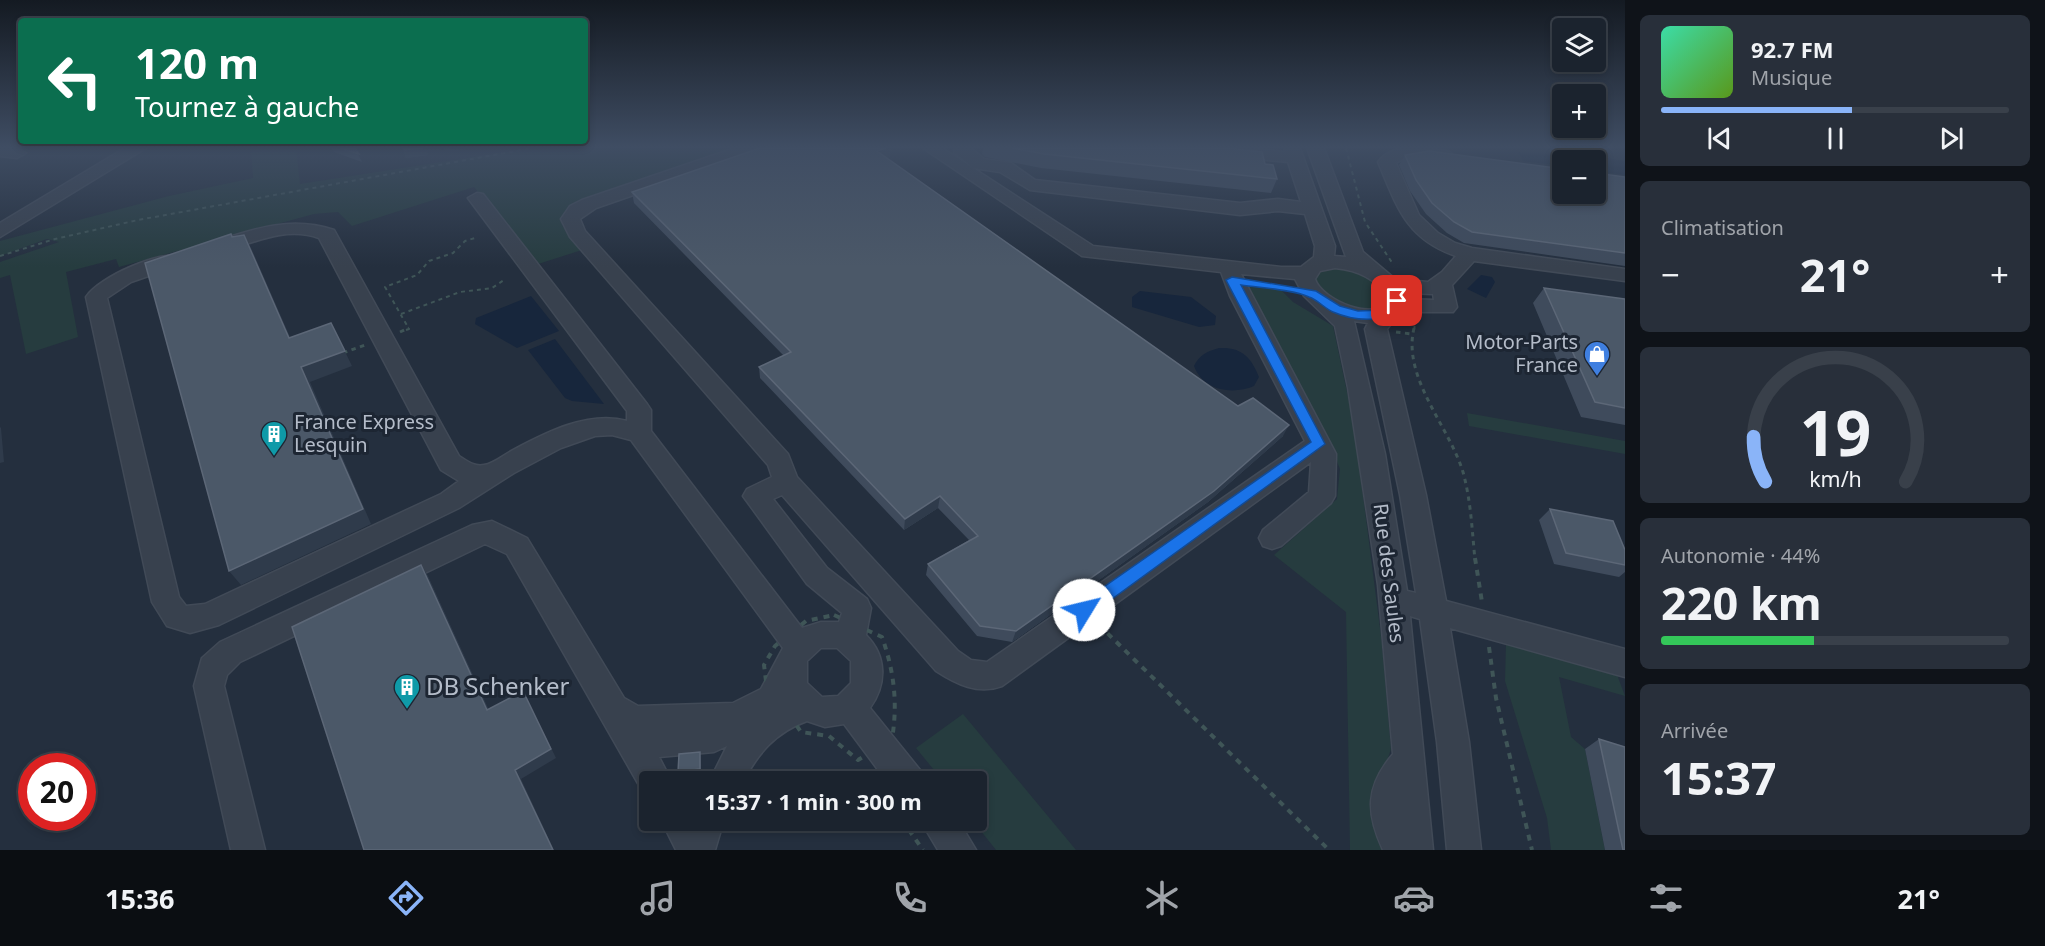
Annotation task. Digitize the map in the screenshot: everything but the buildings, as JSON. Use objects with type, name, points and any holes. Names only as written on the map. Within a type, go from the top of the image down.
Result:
[{"type":"street","points":[[0,231],[72,188]]},
{"type":"street","points":[[636,188],[577,210],[570,219],[577,233],[779,461],[786,482],[947,661],[966,673],[991,676],[1318,444]]},
{"type":"street","points":[[991,188],[1109,263],[1231,273],[1281,273],[1344,264],[1388,294],[1415,297],[1446,307],[1442,286],[1469,254]]},
{"type":"street","points":[[1054,188],[1240,208],[1278,205],[1313,209]]},
{"type":"street","name":"Rue des Saules","points":[[1306,188],[1326,249],[1324,258],[1306,280],[1320,299],[1342,318],[1346,328],[1380,500],[1410,759],[1416,850]]},
{"type":"street","points":[[1330,188],[1354,254],[1388,294]]},
{"type":"street","points":[[1399,188],[1412,217],[1431,237],[1469,254],[1625,275]]},
{"type":"street","points":[[477,198],[639,411],[639,433],[794,659],[794,691],[810,705],[830,710],[849,706],[865,692],[870,673],[865,654],[850,641],[824,635],[794,659],[772,699],[736,718],[714,737],[653,741],[625,728]]},
{"type":"street","points":[[485,475],[469,475],[450,463],[327,234],[312,227],[282,227],[128,275],[109,284],[96,297],[166,602],[177,617],[190,620],[209,615],[450,501],[485,475],[578,431],[611,426],[639,433]]},
{"type":"street","points":[[1231,273],[1320,299],[1343,312],[1366,316],[1388,294]]},
{"type":"street","points":[[1231,273],[1324,454],[1322,496],[1272,538]]},
{"type":"street","name":"Rue des Saules","points":[[1388,294],[1378,323],[1377,334],[1413,495],[1433,610],[1453,742],[1464,850]]},
{"type":"street","points":[[786,482],[756,496],[817,576],[856,608],[850,641]]},
{"type":"street","points":[[248,850],[209,686],[213,668],[230,652],[481,533],[492,532],[517,546],[650,771]]},
{"type":"street","points":[[1392,599],[1625,663]]},
{"type":"street","points":[[609,701],[633,721],[736,718]]},
{"type":"street","points":[[730,771],[744,744],[751,738],[788,712],[810,705]]},
{"type":"street","points":[[849,706],[899,771]]},
{"type":"street","points":[[1401,850],[1390,827],[1387,799],[1391,782],[1410,759]]},
{"type":"street","points":[[685,831],[696,850]]},
{"type":"street","points":[[696,850],[703,831]]},
{"type":"street","points":[[945,831],[959,850]]},
{"type":"path","points":[[0,256],[109,225],[299,188]]},
{"type":"path","points":[[1354,188],[1365,227],[1415,297],[1413,358],[1422,382],[1455,448],[1465,481],[1475,571],[1489,626],[1492,682],[1518,777],[1532,850]]},
{"type":"path","points":[[342,353],[410,329],[385,287],[417,275],[429,261],[453,253],[465,242],[475,238]]},
{"type":"path","points":[[401,314],[470,290],[489,290],[499,286],[504,280]]},
{"type":"path","points":[[1084,610],[1329,850]]},
{"type":"path","points":[[910,831],[923,850]]},
{"type":"green space","points":[[208,188],[472,188],[352,226],[338,212],[314,214],[119,267],[116,259],[66,272],[78,337],[26,354],[10,275],[0,278],[0,262],[59,242],[47,239],[0,256],[0,241]]},
{"type":"green space","points":[[475,188],[623,188],[570,206],[563,214],[562,225],[582,250],[535,265]]},
{"type":"green space","points":[[1342,267],[1375,279],[1387,296],[1383,304],[1373,308],[1355,308],[1338,301],[1315,282],[1319,271]]},
{"type":"green space","points":[[1248,286],[1281,290],[1293,302],[1333,326],[1354,425],[1382,644],[1391,749],[1374,818],[1382,850],[1350,850],[1346,612],[1274,555],[1337,499],[1340,469],[1325,433],[1245,290]]},
{"type":"green space","points":[[1467,413],[1625,441],[1625,454],[1469,426]]},
{"type":"green space","points":[[1506,643],[1616,672],[1625,696],[1559,677],[1571,737],[1585,749],[1605,850],[1551,850],[1547,818],[1505,681]]},
{"type":"green space","points":[[963,714],[1076,850],[996,850],[981,831],[987,831],[987,771],[935,771],[916,748]]},
{"type":"water","points":[[1481,275],[1492,277],[1495,282],[1486,298],[1467,289]]},
{"type":"water","points":[[1140,291],[1191,297],[1216,316],[1215,325],[1199,327],[1132,307],[1132,297]]},
{"type":"water","points":[[531,296],[559,331],[517,348],[475,324],[476,318]]},
{"type":"water","points":[[555,339],[604,404],[572,401],[565,398],[528,350]]},
{"type":"water","points":[[1219,348],[1240,351],[1249,359],[1259,377],[1254,386],[1228,390],[1211,386],[1204,381],[1194,366],[1204,354]]},
{"type":"place","name":"Motor-Parts France","points":[[1597,377]]},
{"type":"place","name":"France Express Lesquin","points":[[274,457]]},
{"type":"place","name":"DB Schenker","points":[[407,710]]},
{"type":"route","points":[[1084,610],[1318,444],[1232,280],[1312,293],[1335,309],[1358,315],[1373,316],[1385,313],[1393,308],[1397,301]]}]
